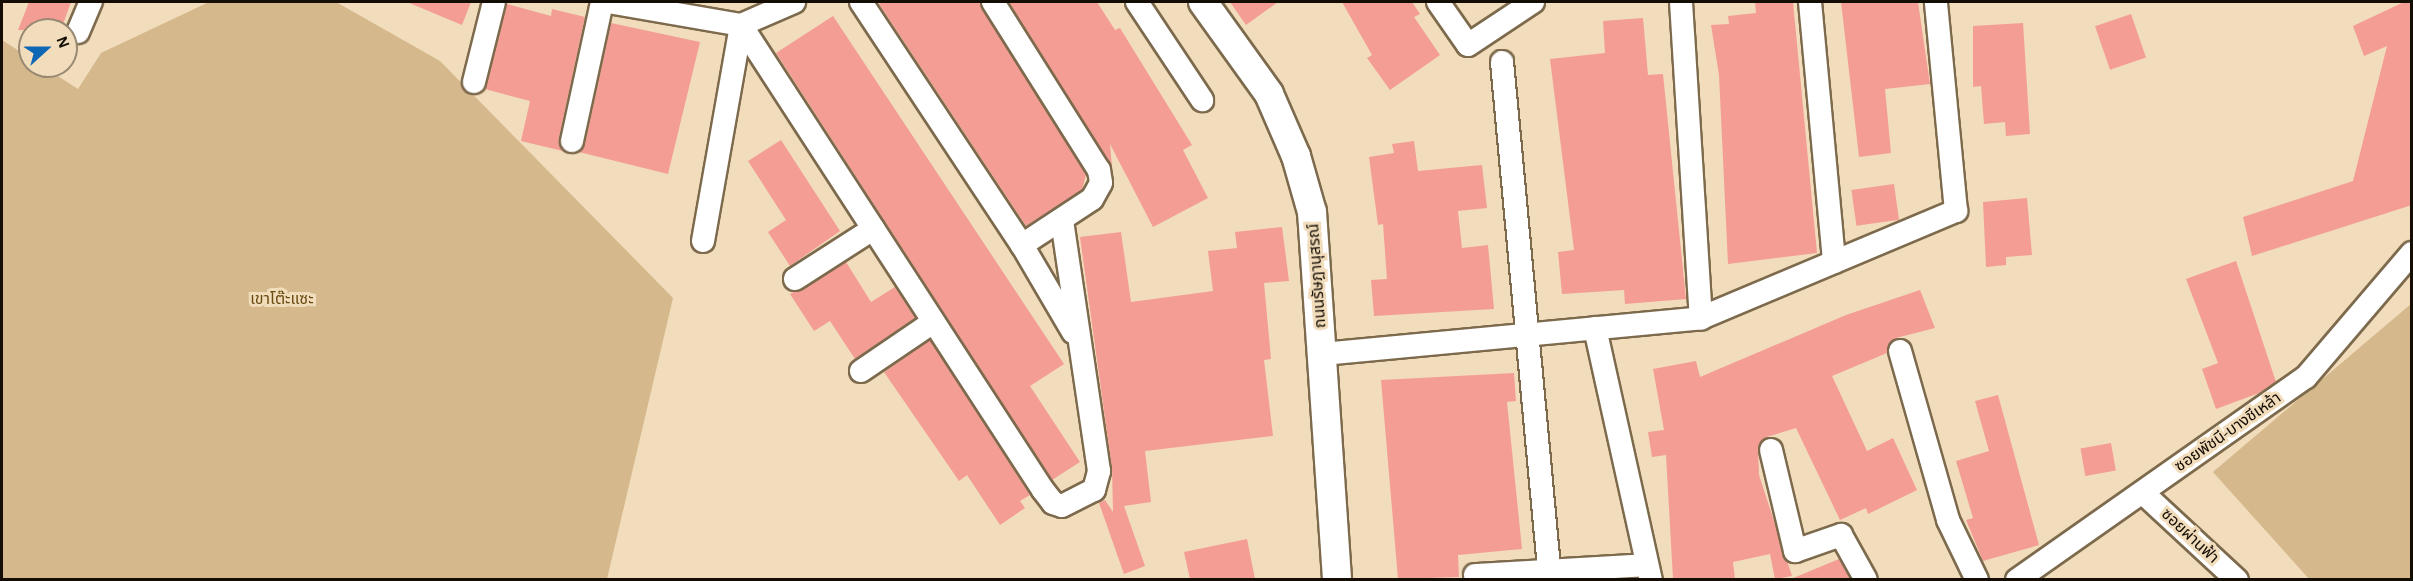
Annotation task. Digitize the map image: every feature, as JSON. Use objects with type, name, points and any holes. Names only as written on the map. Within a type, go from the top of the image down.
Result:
[{"type":"street","points":[[78,33],[91,2]]},
{"type":"street","points":[[474,82],[494,2]]},
{"type":"street","points":[[572,141],[602,2]]},
{"type":"street","points":[[608,2],[741,26],[794,2]]},
{"type":"street","points":[[861,2],[1022,244],[1078,341]]},
{"type":"street","points":[[993,2],[1099,170],[1098,191],[1062,220],[1022,244]]},
{"type":"street","points":[[1137,2],[1202,100]]},
{"type":"street","name":"ถนนรัษฎานุสรณ์","points":[[1203,2],[1269,94],[1296,156],[1312,212],[1336,579]]},
{"type":"street","points":[[1438,2],[1468,45],[1533,2]]},
{"type":"street","points":[[1681,2],[1701,318]]},
{"type":"street","points":[[1810,2],[1834,262]]},
{"type":"street","points":[[1323,354],[1701,318],[1956,211],[1936,2]]},
{"type":"street","points":[[741,26],[1042,490],[1053,504],[1062,506],[1094,490],[1099,483],[1062,220]]},
{"type":"street","points":[[703,241],[741,26]]},
{"type":"street","points":[[1502,62],[1549,568]]},
{"type":"street","points":[[795,279],[873,229]]},
{"type":"street","name":"ซอยพัชนี-บางชีเหล้า","points":[[2017,579],[2306,377],[2412,254]]},
{"type":"street","points":[[861,371],[933,322]]},
{"type":"street","points":[[1475,575],[1549,568],[1649,572],[1595,328]]},
{"type":"street","points":[[1900,351],[1948,520],[1977,579]]},
{"type":"street","points":[[1772,450],[1795,551],[1841,535],[1866,579]]},
{"type":"street","name":"ซอยผ่านฟ้า","points":[[2143,493],[2237,579]]},
{"type":"green space","name":"เขาโต๊ะแซะ","points":[[209,2],[336,2],[440,61],[673,298],[607,579],[2,579],[2,40],[18,50],[18,78],[61,78],[78,89],[101,53]]},
{"type":"green space","points":[[2411,304],[2411,579],[2309,579],[2213,472]]},
{"type":"building","points":[[29,2],[71,2],[65,18],[23,18]]},
{"type":"building","points":[[407,2],[471,2],[462,25]]},
{"type":"building","points":[[883,2],[980,2],[1086,175],[1082,190],[1026,226],[879,4]]},
{"type":"building","points":[[1009,2],[1097,2],[1115,30],[1120,28],[1192,145],[1183,150],[1208,198],[1153,227],[1110,144],[1112,167]]},
{"type":"building","points":[[1230,2],[1278,2],[1246,25]]},
{"type":"building","points":[[1342,2],[1412,2],[1420,14],[1414,17],[1440,55],[1390,90],[1367,58],[1372,55]]},
{"type":"building","points":[[1755,2],[1793,2],[1817,253],[1728,264],[1719,75],[1711,25],[1729,24],[1728,16],[1756,13]]},
{"type":"building","points":[[1841,2],[1918,2],[1930,84],[1885,89],[1891,153],[1859,157]]},
{"type":"building","points":[[2404,2],[2412,2],[2412,205],[2252,256],[2243,217],[2353,181],[2387,46],[2364,56],[2353,26]]},
{"type":"building","points":[[507,4],[551,16],[552,9],[585,17],[559,138],[563,151],[521,141],[530,101],[485,89]]},
{"type":"building","points":[[2131,14],[2146,57],[2110,70],[2095,26]]},
{"type":"building","points":[[833,16],[1064,364],[1030,386],[1080,462],[1052,480],[776,53]]},
{"type":"building","points":[[1643,18],[1648,75],[1663,74],[1686,299],[1625,304],[1624,290],[1562,294],[1558,252],[1574,250],[1550,59],[1605,53],[1603,21]]},
{"type":"building","points":[[611,23],[700,42],[668,174],[579,152],[585,144]]},
{"type":"building","points":[[2023,23],[2030,134],[2006,136],[2005,122],[1984,124],[1981,86],[1973,87],[1973,26]]},
{"type":"building","points":[[781,140],[840,231],[790,266],[768,232],[786,220],[748,161]]},
{"type":"building","points":[[1414,141],[1418,171],[1482,165],[1487,208],[1458,211],[1462,248],[1488,245],[1494,309],[1374,316],[1371,280],[1387,279],[1383,224],[1378,225],[1369,157],[1394,153],[1392,144]]},
{"type":"building","points":[[1894,184],[1899,220],[1856,226],[1851,190]]},
{"type":"building","points":[[2027,198],[2032,255],[2006,257],[2006,265],[1986,267],[1983,202]]},
{"type":"building","points":[[1282,227],[1289,281],[1264,283],[1271,359],[1264,360],[1273,436],[1145,451],[1151,502],[1124,506],[1145,566],[1124,574],[1099,503],[1105,500],[1113,512],[1112,469],[1080,237],[1121,232],[1131,302],[1213,291],[1208,251],[1237,248],[1235,232]]},
{"type":"building","points":[[2236,261],[2276,382],[2259,393],[2216,409],[2202,369],[2218,363],[2186,279]]},
{"type":"building","points":[[846,262],[871,302],[895,287],[915,318],[855,359],[830,321],[814,331],[790,294]]},
{"type":"building","points":[[1920,290],[1935,328],[1896,338],[1887,353],[1832,376],[1867,451],[1893,438],[1917,490],[1868,514],[1866,508],[1840,520],[1796,428],[1767,437],[1758,447],[1759,475],[1792,576],[1775,579],[1770,554],[1733,562],[1735,579],[1673,579],[1666,455],[1652,457],[1648,432],[1664,430],[1653,369],[1696,361],[1700,377],[1846,315]]},
{"type":"building","points":[[930,340],[1030,495],[1020,501],[1025,508],[1000,525],[967,475],[959,481],[884,372]]},
{"type":"building","points":[[1514,373],[1516,401],[1507,402],[1522,549],[1458,555],[1459,577],[1398,579],[1381,380]]},
{"type":"building","points":[[1998,395],[2039,545],[1983,561],[1966,520],[1973,518],[1956,461],[1989,451],[1975,401]]},
{"type":"building","points":[[2111,443],[2116,471],[2085,476],[2080,448]]},
{"type":"building","points":[[1247,539],[1255,579],[1190,579],[1184,552]]},
{"type":"building","points":[[1839,559],[1850,579],[1791,579]]}]
